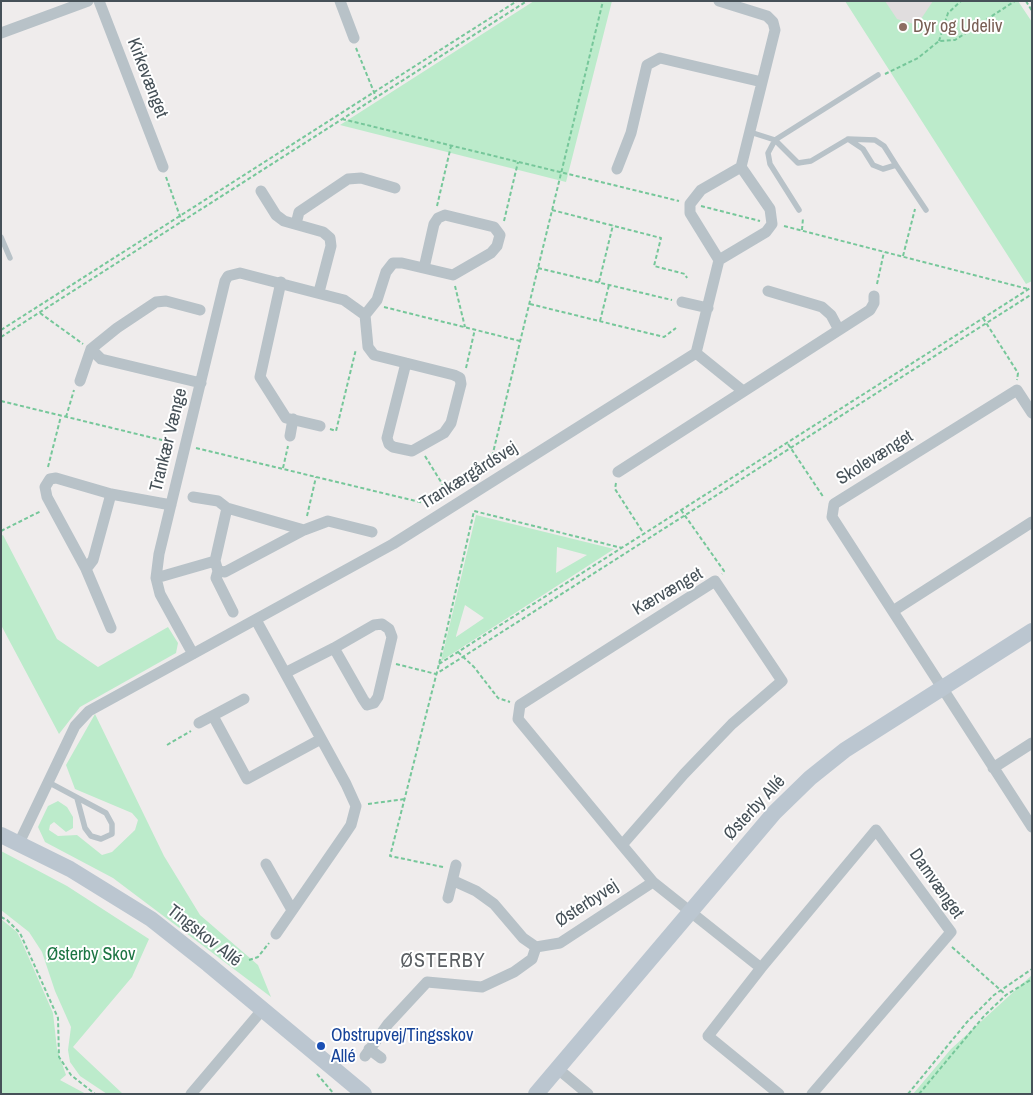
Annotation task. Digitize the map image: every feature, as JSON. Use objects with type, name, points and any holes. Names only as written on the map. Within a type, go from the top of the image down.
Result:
[{"type":"street","points":[[1,33],[88,1]]},
{"type":"street","name":"Kirkevænget","points":[[99,1],[163,167]]},
{"type":"street","points":[[340,1],[354,38]]},
{"type":"street","points":[[718,1],[767,16],[773,22],[775,30],[741,167],[701,190],[690,204],[690,213],[719,260],[696,353],[743,390]]},
{"type":"street","points":[[617,169],[636,135],[647,65],[660,58],[762,82]]},
{"type":"street","points":[[719,260],[766,232],[772,224],[770,209],[741,167]]},
{"type":"street","points":[[296,224],[299,212],[348,179],[361,178],[395,188]]},
{"type":"street","points":[[261,191],[276,215],[284,221],[323,232],[330,238],[331,246],[319,292]]},
{"type":"street","points":[[406,363],[387,438],[389,444],[393,447],[412,451],[444,433],[451,424],[461,384],[460,378],[454,375],[406,363],[374,355],[368,347],[365,315],[375,304],[386,272],[393,263],[452,274],[490,253],[497,246],[500,235],[494,227],[444,215],[438,218],[434,224],[424,268]]},
{"type":"street","name":"Trankær Vænge","points":[[193,654],[160,594],[156,578],[158,554],[225,281],[228,276],[240,273],[282,282],[344,300],[365,315]]},
{"type":"street","points":[[282,282],[260,377],[286,418],[320,426]]},
{"type":"street","points":[[768,291],[822,307],[831,315],[840,330]]},
{"type":"street","points":[[618,472],[870,310],[874,304],[874,296]]},
{"type":"street","points":[[80,381],[90,349],[156,302],[166,301],[200,310]]},
{"type":"street","points":[[682,302],[708,308]]},
{"type":"street","name":"Trankær Vænge","points":[[90,349],[101,359],[201,384]]},
{"type":"street","name":"Trankærgårdsvej","points":[[19,843],[82,717],[393,544],[696,353]]},
{"type":"street","points":[[1017,390],[1032,413]]},
{"type":"street","name":"Skolevænget","points":[[1017,390],[834,504],[832,517],[941,689],[1032,827]]},
{"type":"street","points":[[290,436],[293,420]]},
{"type":"street","name":"Trankær Vænge","points":[[50,479],[56,478],[111,494],[171,505]]},
{"type":"street","points":[[50,479],[45,487],[52,505],[86,569],[111,628]]},
{"type":"street","points":[[86,569],[93,560],[111,494]]},
{"type":"street","name":"Trankær Vænge","points":[[193,497],[218,501],[227,508],[304,530]]},
{"type":"street","points":[[227,508],[216,566],[216,578],[233,612]]},
{"type":"street","points":[[156,578],[216,566],[225,572],[304,530],[328,521],[372,532]]},
{"type":"street","points":[[892,611],[1032,522]]},
{"type":"street","name":"Kærvænget","points":[[520,705],[715,581],[782,681],[732,724],[684,774],[622,845]]},
{"type":"street","points":[[256,620],[346,784],[356,806],[348,829],[276,934]]},
{"type":"street","points":[[285,673],[374,625],[382,624],[389,629],[392,638],[378,697],[374,703],[367,705],[334,648]]},
{"type":"street","name":"Østerby Allé","points":[[536,1094],[774,813],[810,778],[845,750],[1032,631]]},
{"type":"street","points":[[200,723],[244,699]]},
{"type":"street","points":[[520,705],[518,719],[653,882],[761,968]]},
{"type":"street","points":[[213,716],[247,779],[321,739]]},
{"type":"street","points":[[993,768],[1032,743]]},
{"type":"street","name":"Damvænget","points":[[779,1094],[708,1036],[761,968],[876,830],[951,932],[812,1094]]},
{"type":"street","name":"Tingskov Allé","points":[[1,835],[70,869],[151,919],[263,1009],[353,1090]]},
{"type":"street","points":[[266,864],[292,910]]},
{"type":"street","points":[[381,1058],[367,1053],[388,1024],[428,982],[482,987],[514,972],[532,959],[536,947],[522,938],[494,904],[455,872],[448,898]]},
{"type":"street","name":"Østerbyvej","points":[[536,947],[560,943],[653,882]]},
{"type":"street","points":[[191,1094],[263,1009]]},
{"type":"street","points":[[558,1069],[588,1094]]},
{"type":"lane","points":[[799,210],[770,164],[768,153],[775,140],[878,75]]},
{"type":"lane","points":[[750,132],[775,140],[798,163],[811,161],[848,139],[875,140],[884,146],[926,210]]},
{"type":"lane","points":[[848,139],[862,149],[873,164],[884,169],[896,165]]},
{"type":"lane","points":[[1,237],[10,258]]},
{"type":"lane","points":[[48,782],[106,813],[112,824],[112,834],[101,839],[91,836],[86,828],[77,798]]},
{"type":"path","points":[[1,330],[517,1]]},
{"type":"path","points":[[1,337],[527,1]]},
{"type":"path","points":[[878,75],[889,73],[918,58],[939,41],[948,13],[961,1]]},
{"type":"path","points":[[939,41],[955,40],[1015,1]]},
{"type":"path","points":[[1026,1],[1032,11]]},
{"type":"path","points":[[354,38],[358,57],[376,97]]},
{"type":"path","points":[[438,218],[436,208],[451,146]]},
{"type":"path","points":[[497,231],[503,226],[518,162]]},
{"type":"path","points":[[163,167],[182,222]]},
{"type":"path","points":[[903,256],[915,207],[921,203]]},
{"type":"path","points":[[552,210],[661,238],[654,266],[685,274],[687,278]]},
{"type":"path","points":[[799,210],[804,221],[801,231]]},
{"type":"path","points":[[599,282],[613,225]]},
{"type":"path","points":[[874,296],[884,251]]},
{"type":"path","points":[[538,268],[682,302]]},
{"type":"path","points":[[452,274],[465,327]]},
{"type":"path","points":[[600,321],[609,284]]},
{"type":"path","points":[[439,664],[1032,287]]},
{"type":"path","points":[[387,661],[436,674],[1032,294]]},
{"type":"path","points":[[375,304],[520,341]]},
{"type":"path","points":[[529,304],[664,337],[676,328]]},
{"type":"path","points":[[40,313],[90,349]]},
{"type":"path","points":[[983,318],[1018,374],[1017,390]]},
{"type":"path","points":[[460,378],[465,374],[475,329]]},
{"type":"path","points":[[320,426],[336,431],[358,342],[367,337]]},
{"type":"path","points":[[66,417],[75,384],[80,381]]},
{"type":"path","points":[[50,479],[47,473],[61,416]]},
{"type":"path","points":[[283,469],[290,436]]},
{"type":"path","points":[[787,443],[823,497],[834,504]]},
{"type":"path","points":[[420,448],[447,490]]},
{"type":"path","points":[[618,472],[615,489],[644,534]]},
{"type":"path","points":[[304,530],[316,477]]},
{"type":"path","points":[[1,532],[52,505]]},
{"type":"path","points":[[681,510],[724,572],[715,581]]},
{"type":"path","points":[[455,872],[390,856],[439,664],[474,511],[622,548]]},
{"type":"path","points":[[458,652],[474,667],[498,698],[520,705]]},
{"type":"path","points":[[167,745],[199,727],[200,723]]},
{"type":"path","points":[[356,806],[406,799]]},
{"type":"path","points":[[1,918],[7,920],[20,933],[58,1018],[59,1057],[70,1075],[95,1094]]},
{"type":"path","points":[[249,960],[258,957],[276,934]]},
{"type":"path","points":[[943,940],[1006,995]]},
{"type":"path","points":[[908,1094],[967,1022],[1001,990],[1032,969]]},
{"type":"path","points":[[1024,974],[1032,985]]},
{"type":"path","points":[[919,1094],[984,1016],[1006,995],[1032,979]]},
{"type":"path","points":[[315,1070],[326,1087],[334,1094]]},
{"type":"shaded area","name":"Dyr og Udeliv","points":[[858,1],[970,1],[893,53]]},
{"type":"green space","points":[[534,1],[612,1],[566,182],[340,125]]},
{"type":"green space","points":[[845,1],[885,1],[897,19],[917,25],[933,1],[1018,1],[1032,22],[1032,281],[1026,284]]},
{"type":"green space","points":[[476,515],[614,549],[441,661]],"holes":[[[557,547],[587,555],[556,573]],[[465,605],[484,618],[456,637],[456,636]]]},
{"type":"green space","points":[[3,535],[57,639],[98,667],[168,627],[178,643],[176,653],[80,707],[59,734],[1,625],[1,536]]},
{"type":"green space","points":[[95,714],[164,856],[200,915],[258,965],[271,997],[113,878],[45,842],[38,827],[48,806],[58,801],[67,807],[73,817],[73,828],[66,832],[54,822],[50,825],[49,830],[58,836],[77,835],[102,855],[112,852],[135,830],[138,820],[132,813],[75,789],[66,765]]},
{"type":"green space","name":"Østerby Skov","points":[[1,851],[67,886],[149,939],[132,977],[73,1047],[123,1094],[107,1094],[80,1076],[70,1062],[68,1050],[71,1027],[55,991],[42,952],[29,932],[1,910]]},
{"type":"green space","points":[[1,919],[17,932],[53,1013],[57,1049],[66,1075],[60,1080],[86,1094],[1,1094]]},
{"type":"green space","points":[[1032,975],[1032,1094],[913,1094],[951,1049]]},
{"type":"place","name":"Dyr og Udeliv","points":[[903,27]]},
{"type":"place","name":"Obstrupvej/Tingsskov Allé","points":[[321,1046]]},
{"type":"district","name":"ØSTERBY","points":[[443,962]]}]
